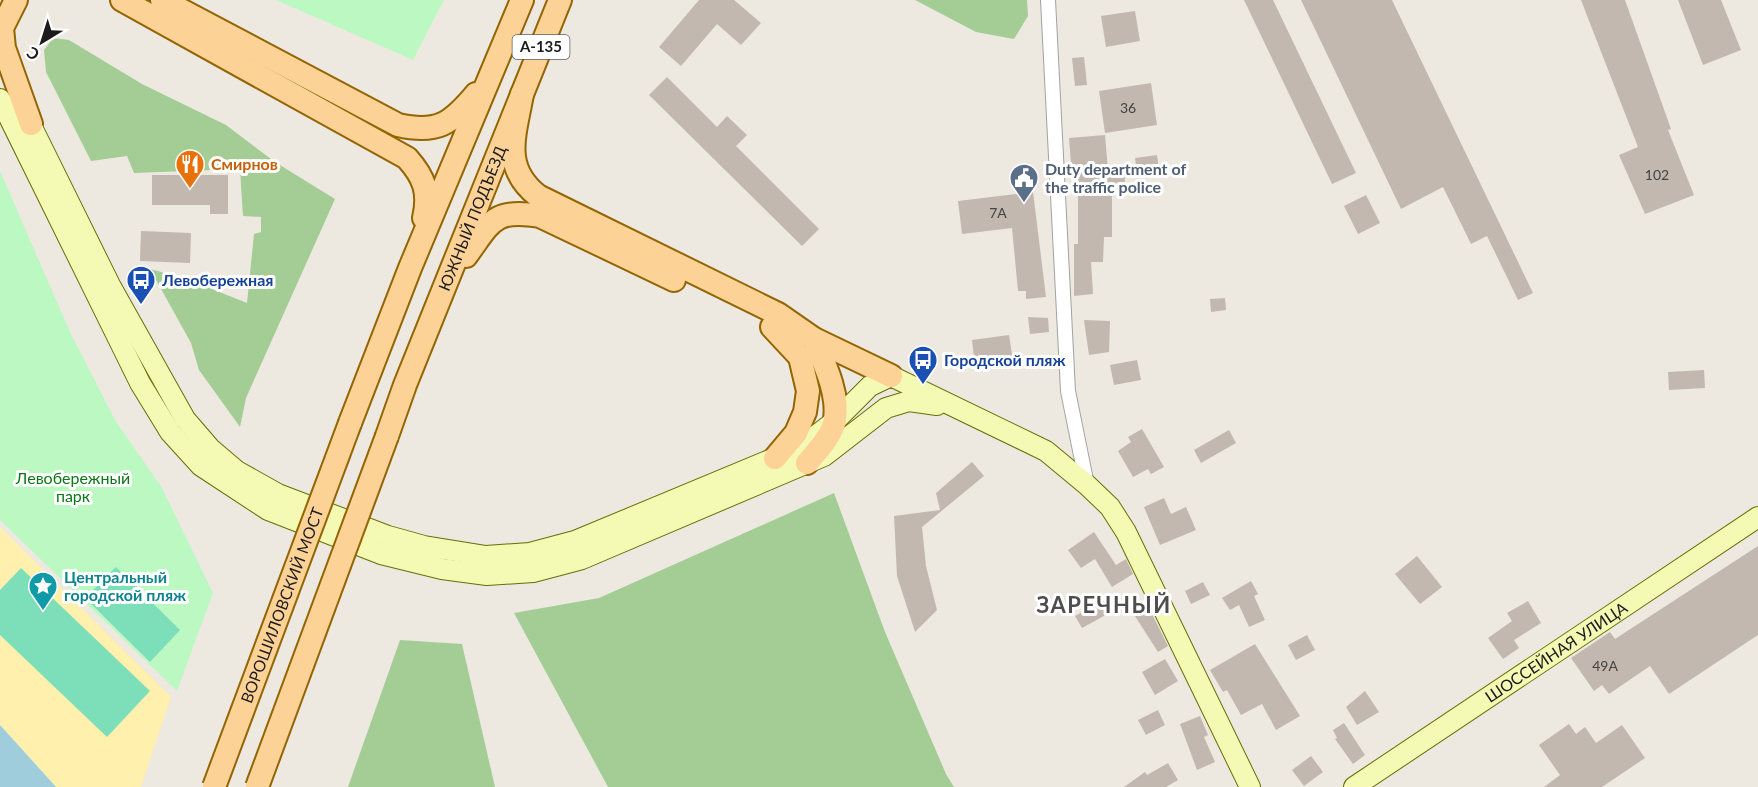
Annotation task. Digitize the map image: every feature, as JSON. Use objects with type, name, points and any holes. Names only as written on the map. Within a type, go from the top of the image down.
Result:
[{"type":"main road","points":[[16,0],[2,28],[4,48],[31,124]]},
{"type":"main road","points":[[122,0],[407,158],[421,174],[428,201],[410,268]]},
{"type":"main road","points":[[162,0],[398,125],[417,130],[439,127],[463,110],[488,79]]},
{"type":"main road","name":"А-135","points":[[410,268],[522,0]]},
{"type":"main road","name":"ЮЖНЫЙ ПОДЪЕЗД","points":[[257,787],[445,284],[560,0]]},
{"type":"main road","points":[[0,66],[111,287],[185,419],[210,448],[237,471],[278,494],[341,520],[424,546],[486,556],[530,553],[575,541],[801,447],[835,421],[870,386],[891,376]]},
{"type":"main road","points":[[522,94],[513,164],[526,187],[538,196],[778,314],[814,339],[1046,452],[1088,485],[1110,507],[1126,532],[1250,787]]},
{"type":"main road","points":[[0,99],[129,363],[170,432],[201,466],[268,510],[381,554],[442,569],[487,575],[532,572],[582,559],[807,464],[842,444],[886,408],[909,401],[955,408]]},
{"type":"main road","points":[[445,284],[489,223],[510,213],[523,213],[540,216],[772,327],[814,339]]},
{"type":"main road","name":"ВОРОШИЛОВСКИЙ МОСТ","points":[[214,787],[410,268]]},
{"type":"main road","points":[[772,327],[800,357],[808,391],[805,412],[796,433],[775,458]]},
{"type":"main road","points":[[807,464],[824,442],[835,421],[829,375],[814,339]]},
{"type":"main road","name":"ШОССЕЙНАЯ УЛИЦА","points":[[1354,787],[1758,517]]},
{"type":"street","points":[[1048,0],[1068,391],[1088,485]]},
{"type":"green space","points":[[276,0],[444,0],[413,60]]},
{"type":"green space","points":[[915,0],[1027,0],[1028,16],[1014,39],[976,32]]},
{"type":"green space","points":[[53,38],[69,40],[142,84],[226,125],[275,162],[335,199],[246,398],[240,427],[199,370],[191,343],[150,269],[184,278],[247,303],[254,234],[261,232],[261,217],[243,216],[240,169],[134,173],[127,156],[91,161],[46,72],[44,50]]},
{"type":"green space","name":"Левобережный парк","points":[[0,171],[70,332],[115,420],[162,488],[213,593],[177,691],[0,520]]},
{"type":"green space","points":[[834,493],[885,632],[946,774],[954,787],[608,787],[514,613],[599,598]]},
{"type":"green space","points":[[116,567],[180,630],[150,662],[85,598]]},
{"type":"green space","points":[[21,568],[150,691],[107,737],[0,635],[0,590]]},
{"type":"green space","points":[[400,640],[462,644],[495,787],[348,787]]},
{"type":"sand","name":"Центральный городской пляж","points":[[0,527],[171,697],[141,787],[56,787],[0,725]]},
{"type":"water","points":[[0,725],[56,787],[0,787]]},
{"type":"building","points":[[699,0],[734,0],[761,23],[741,45],[717,24],[681,66],[659,47]]},
{"type":"building","points":[[1244,0],[1273,0],[1356,173],[1332,184]]},
{"type":"building","points":[[1301,0],[1392,0],[1533,293],[1518,300],[1487,236],[1471,244],[1443,187],[1401,209]]},
{"type":"building","points":[[1581,0],[1625,0],[1671,129],[1668,130],[1694,195],[1645,214],[1619,155],[1638,147]]},
{"type":"building","points":[[1678,0],[1721,0],[1741,50],[1703,65]]},
{"type":"building","points":[[1135,11],[1140,41],[1106,47],[1101,16]]},
{"type":"building","points":[[1084,57],[1087,85],[1075,86],[1072,58]]},
{"type":"building","points":[[667,77],[717,127],[727,116],[747,135],[736,146],[819,229],[802,246],[649,95]]},
{"type":"building","points":[[1151,83],[1157,125],[1105,133],[1099,91]]},
{"type":"building","points":[[1105,135],[1108,170],[1124,169],[1126,192],[1112,193],[1112,237],[1104,237],[1103,262],[1091,262],[1093,294],[1074,296],[1074,244],[1078,244],[1078,190],[1073,190],[1069,138]]},
{"type":"building","points":[[1157,155],[1159,170],[1137,173],[1135,158]]},
{"type":"building","name":"Смирнов","points":[[152,175],[228,175],[228,214],[210,214],[210,205],[152,205]]},
{"type":"building","points":[[1033,192],[1046,297],[1026,299],[1026,291],[1018,291],[1012,228],[962,234],[958,201]]},
{"type":"building","points":[[1366,195],[1380,223],[1358,234],[1344,206]]},
{"type":"building","points":[[141,231],[191,233],[190,263],[140,261]]},
{"type":"building","points":[[1225,298],[1226,310],[1211,312],[1210,299]]},
{"type":"building","points":[[1028,317],[1048,318],[1049,332],[1030,334]]},
{"type":"building","points":[[1084,320],[1110,321],[1109,352],[1089,355]]},
{"type":"building","points":[[1009,335],[1013,361],[975,366],[972,340]]},
{"type":"building","points":[[1137,360],[1141,380],[1114,385],[1110,365]]},
{"type":"building","points":[[1704,370],[1705,388],[1669,390],[1668,372]]},
{"type":"building","points":[[1142,429],[1164,467],[1151,474],[1148,469],[1133,477],[1118,451],[1131,442],[1128,437]]},
{"type":"building","points":[[1229,430],[1236,443],[1201,463],[1194,450]]},
{"type":"building","points":[[972,462],[984,476],[922,527],[926,566],[937,610],[915,632],[897,576],[894,516],[940,510],[936,493]]},
{"type":"building","points":[[1164,498],[1171,514],[1186,507],[1196,530],[1160,545],[1144,507]]},
{"type":"building","points":[[1094,532],[1116,565],[1126,559],[1133,574],[1112,587],[1095,559],[1081,568],[1068,550]]},
{"type":"building","points":[[1758,546],[1758,635],[1669,694],[1650,666],[1609,694],[1602,685],[1594,691],[1571,658],[1610,632],[1615,639]]},
{"type":"building","points":[[1417,556],[1442,587],[1420,604],[1395,574]]},
{"type":"building","points":[[1251,581],[1258,594],[1254,596],[1265,620],[1249,627],[1239,605],[1230,610],[1222,598]]},
{"type":"building","points":[[1203,582],[1210,595],[1191,604],[1185,591]]},
{"type":"building","points":[[1115,594],[1122,606],[1082,628],[1075,616]]},
{"type":"building","points":[[1528,601],[1541,623],[1514,640],[1519,648],[1503,659],[1488,638],[1512,621],[1507,613]]},
{"type":"building","points":[[1147,604],[1168,646],[1158,652],[1133,613]]},
{"type":"building","points":[[1307,635],[1315,650],[1296,660],[1288,645]]},
{"type":"building","points":[[1255,644],[1300,716],[1276,730],[1262,704],[1241,715],[1227,690],[1223,692],[1210,670]]},
{"type":"building","points":[[1165,659],[1178,681],[1155,695],[1142,672]]},
{"type":"building","points":[[1365,691],[1379,712],[1357,725],[1346,707]]},
{"type":"building","points":[[1158,710],[1165,725],[1146,735],[1138,720]]},
{"type":"building","points":[[1200,716],[1208,735],[1204,737],[1215,762],[1197,770],[1180,724]]},
{"type":"building","points":[[1344,723],[1365,755],[1353,764],[1335,739],[1337,738],[1333,730]]},
{"type":"building","points":[[1569,724],[1576,734],[1585,727],[1596,743],[1622,725],[1645,758],[1602,787],[1544,787],[1560,775],[1539,745]]},
{"type":"building","points":[[1311,756],[1323,772],[1304,786],[1292,770]]},
{"type":"building","points":[[1168,763],[1178,780],[1166,787],[1124,787],[1145,772],[1147,775]]},
{"type":"place","name":"Смирнов","points":[[190,190]]},
{"type":"place","name":"Duty department of the traffic police","points":[[1024,204]]},
{"type":"place","name":"Левобережная","points":[[141,306]]},
{"type":"place","name":"Городской пляж","points":[[923,386]]},
{"type":"place","name":"Центральный городской пляж","points":[[43,612]]},
{"type":"district","name":"ЗАРЕЧНЫЙ","points":[[1104,605]]}]
